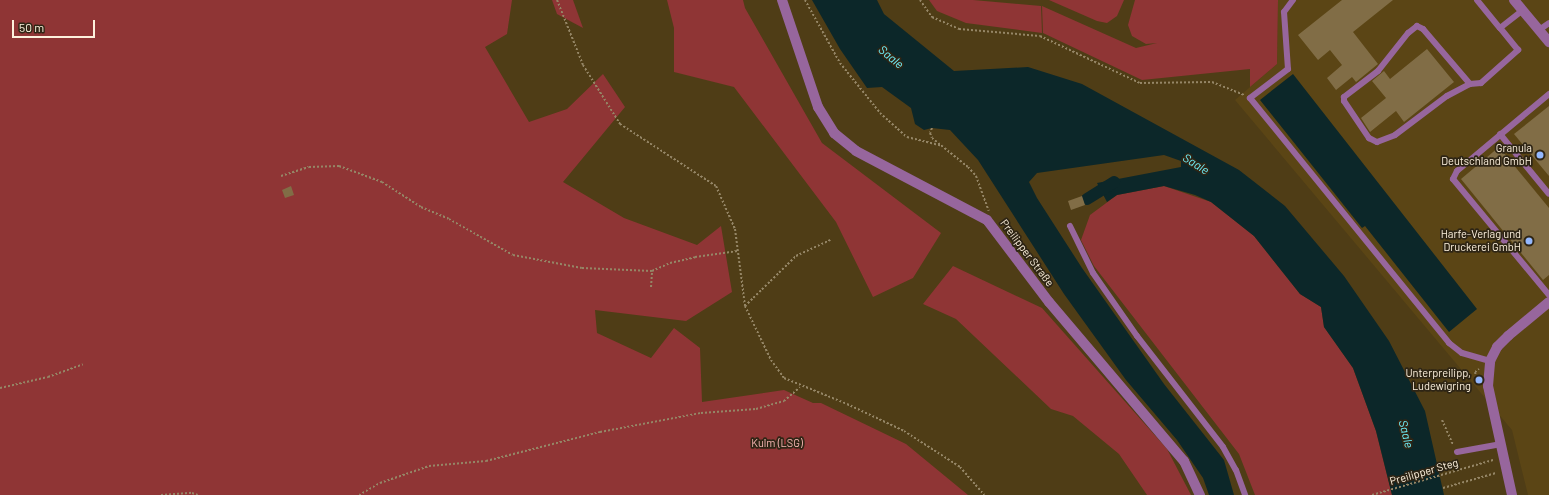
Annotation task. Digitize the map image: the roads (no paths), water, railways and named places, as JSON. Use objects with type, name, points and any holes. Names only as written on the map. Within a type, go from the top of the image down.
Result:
[{"type":"street","name":"Preilipper Straße","points":[[782,0],[818,107],[834,133],[856,151],[987,220],[1049,302],[1184,461],[1200,495]]},
{"type":"street","points":[[1514,0],[1549,42]]},
{"type":"street","points":[[1512,495],[1488,386],[1490,361],[1503,342],[1549,302]]},
{"type":"lane","points":[[1292,0],[1284,12],[1288,69],[1250,98],[1449,343],[1462,353],[1490,361]]},
{"type":"lane","points":[[1470,84],[1423,29],[1417,26],[1408,33],[1378,71],[1344,96],[1344,101],[1369,138],[1378,142],[1395,135],[1447,96],[1470,84],[1481,83],[1518,50],[1477,0]]},
{"type":"lane","points":[[1500,28],[1522,10]]},
{"type":"lane","points":[[1539,30],[1549,23]]},
{"type":"lane","points":[[1548,97],[1500,134],[1457,171],[1453,179],[1549,296]]},
{"type":"lane","points":[[1500,134],[1549,194]]},
{"type":"lane","points":[[1070,226],[1093,273],[1137,336],[1223,447],[1236,470],[1245,495]]},
{"type":"lane","points":[[1457,452],[1501,444]]},
{"type":"water","name":"Saale","points":[[812,0],[877,0],[884,14],[954,71],[1028,67],[1082,84],[1239,170],[1285,206],[1344,276],[1389,341],[1425,411],[1444,495],[1392,495],[1376,431],[1353,368],[1324,327],[1321,307],[1300,294],[1254,236],[1211,202],[1195,195],[1164,186],[1117,195],[1107,202],[1097,183],[1181,167],[1181,161],[1164,155],[1037,173],[1029,182],[1037,198],[1082,268],[1164,384],[1224,460],[1234,495],[1209,495],[1203,478],[1177,440],[1126,380],[1064,294],[978,160],[950,130],[932,128],[924,130],[915,124],[911,108],[882,87],[867,88],[840,49]]},
{"type":"water","points":[[1293,74],[1477,309],[1449,332],[1365,226],[1362,228],[1260,100]]},
{"type":"waterway","points":[[1087,199],[1114,182]]},
{"type":"place","name":"Granula Deutschland GmbH","points":[[1540,155]]},
{"type":"place","name":"Harfe-Verlag und Druckerei GmbH","points":[[1529,241]]},
{"type":"place","name":"Unterpreilipp, Ludewigring","points":[[1479,380]]},
{"type":"park label","name":"Kulm (LSG)","points":[[777,443]]}]
